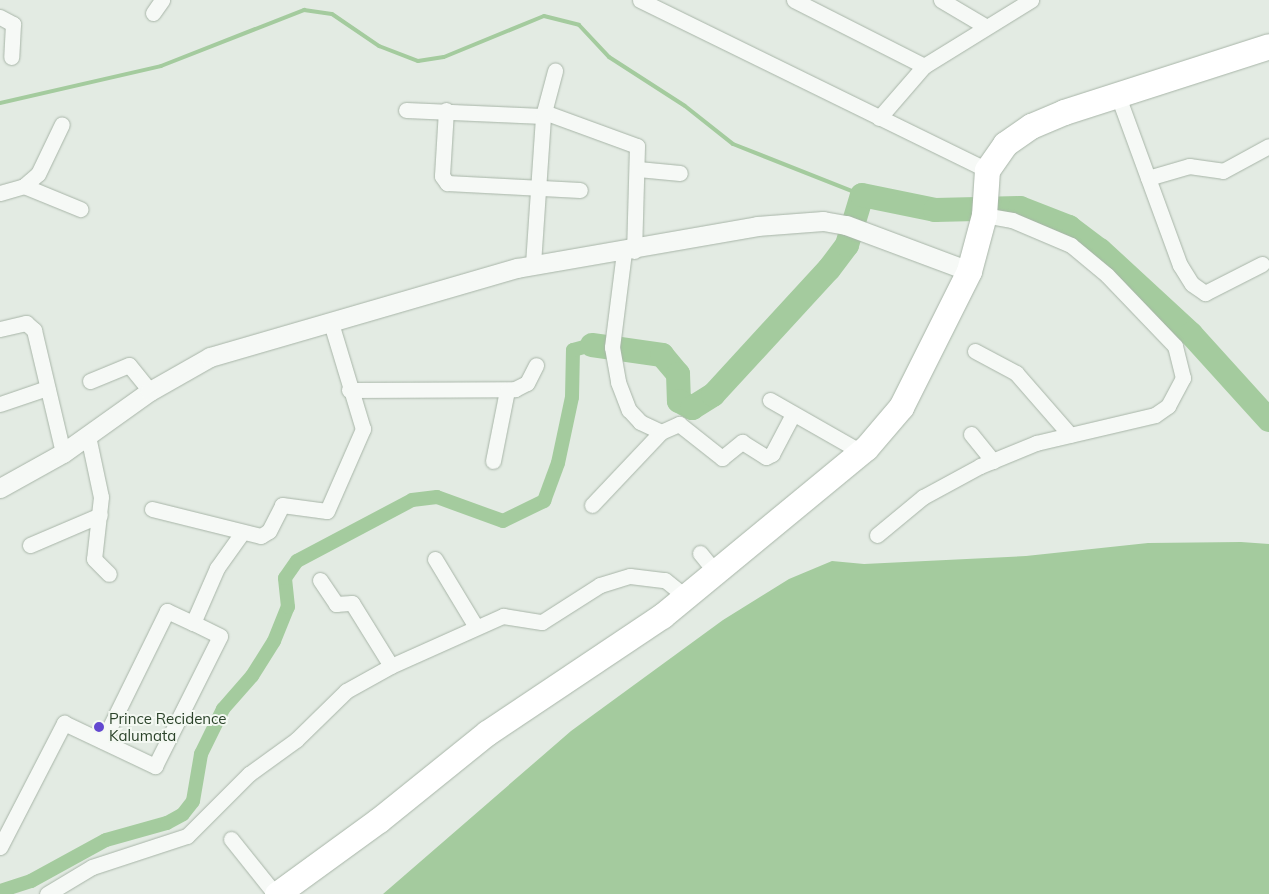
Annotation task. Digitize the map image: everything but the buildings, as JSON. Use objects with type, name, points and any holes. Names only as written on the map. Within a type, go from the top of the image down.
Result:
[{"type":"highway","points":[[276,894],[379,820],[487,732],[686,597],[861,452],[901,407],[969,271],[992,156],[1031,126],[1269,46]]},
{"type":"street","points":[[153,13],[162,0]]},
{"type":"street","points":[[640,0],[879,118],[985,197],[1012,220],[1071,246],[1107,275],[1175,346],[1183,378],[1168,406],[1133,421],[1036,443],[993,461],[923,497],[877,535]]},
{"type":"street","points":[[794,0],[924,66]]},
{"type":"street","points":[[941,0],[985,26]]},
{"type":"street","points":[[879,118],[924,66],[985,26],[1031,0]]},
{"type":"street","points":[[0,17],[13,24],[11,57]]},
{"type":"street","points":[[534,264],[543,114],[555,71]]},
{"type":"street","points":[[1118,96],[1180,265],[1199,290],[1210,291],[1262,264]]},
{"type":"street","points":[[406,110],[543,114],[600,136],[633,143],[639,153],[638,169],[629,252],[614,318],[612,347],[629,410],[640,422],[662,432]]},
{"type":"street","points":[[446,110],[443,181],[538,189],[580,190]]},
{"type":"street","points":[[0,193],[24,186],[48,158],[62,124]]},
{"type":"street","points":[[1148,178],[1188,166],[1223,171],[1269,146]]},
{"type":"street","points":[[638,169],[680,173]]},
{"type":"street","points":[[24,186],[80,209]]},
{"type":"street","points":[[0,488],[63,453],[150,392],[210,357],[331,323],[433,289],[534,264],[629,252],[758,226],[803,221],[854,228],[969,271]]},
{"type":"street","points":[[152,509],[242,533],[266,534],[282,506],[321,514],[332,505],[363,429],[349,390],[331,323]]},
{"type":"street","points":[[0,329],[30,324],[63,453]]},
{"type":"street","points":[[975,350],[1016,373],[1070,435]]},
{"type":"street","points":[[90,380],[129,365],[150,392]]},
{"type":"street","points":[[349,390],[507,390],[527,383],[536,365]]},
{"type":"street","points":[[0,404],[47,388]]},
{"type":"street","points":[[493,461],[507,390]]},
{"type":"street","points":[[770,400],[861,452]]},
{"type":"street","points":[[592,505],[662,432],[679,424],[722,458],[742,442],[766,457],[772,454],[793,414]]},
{"type":"street","points":[[972,434],[993,461]]},
{"type":"street","points":[[88,436],[100,478],[100,515],[94,559],[109,574]]},
{"type":"street","points":[[30,545],[100,515]]},
{"type":"street","points":[[193,622],[217,568],[242,533]]},
{"type":"street","points":[[700,552],[716,573]]},
{"type":"street","points":[[435,559],[476,626]]},
{"type":"street","points":[[47,894],[92,867],[187,836],[248,774],[296,740],[346,691],[391,666],[476,626],[503,616],[542,622],[600,585],[630,576],[665,580],[686,597]]},
{"type":"street","points":[[320,580],[336,604],[350,602],[355,606],[391,666]]},
{"type":"street","points":[[0,848],[64,723],[155,766],[220,636],[167,611],[103,741]]},
{"type":"street","points":[[231,839],[276,894]]},
{"type":"shaded area","points":[[1241,542],[1269,544],[1269,894],[383,894],[571,731],[723,620],[789,579],[832,561],[864,564],[1026,556],[1148,543]]},
{"type":"waterway","points":[[0,103],[161,66],[304,10],[332,14],[379,46],[418,61],[444,57],[544,16],[579,25],[609,57],[685,106],[733,144],[862,195]]},
{"type":"waterway","points":[[592,345],[662,355],[678,374],[679,401],[692,408],[713,395],[829,269],[847,245],[862,195],[935,210],[1020,208],[1069,227],[1100,250],[1191,334],[1269,420]]},
{"type":"waterway","points":[[0,891],[31,881],[106,840],[167,823],[183,814],[193,801],[201,754],[223,709],[252,676],[274,641],[288,607],[285,578],[297,561],[412,500],[437,497],[503,521],[544,501],[558,463],[572,397],[573,350],[592,345]]},
{"type":"place","name":"Prince Recidence Kalumata","points":[[99,727]]}]
